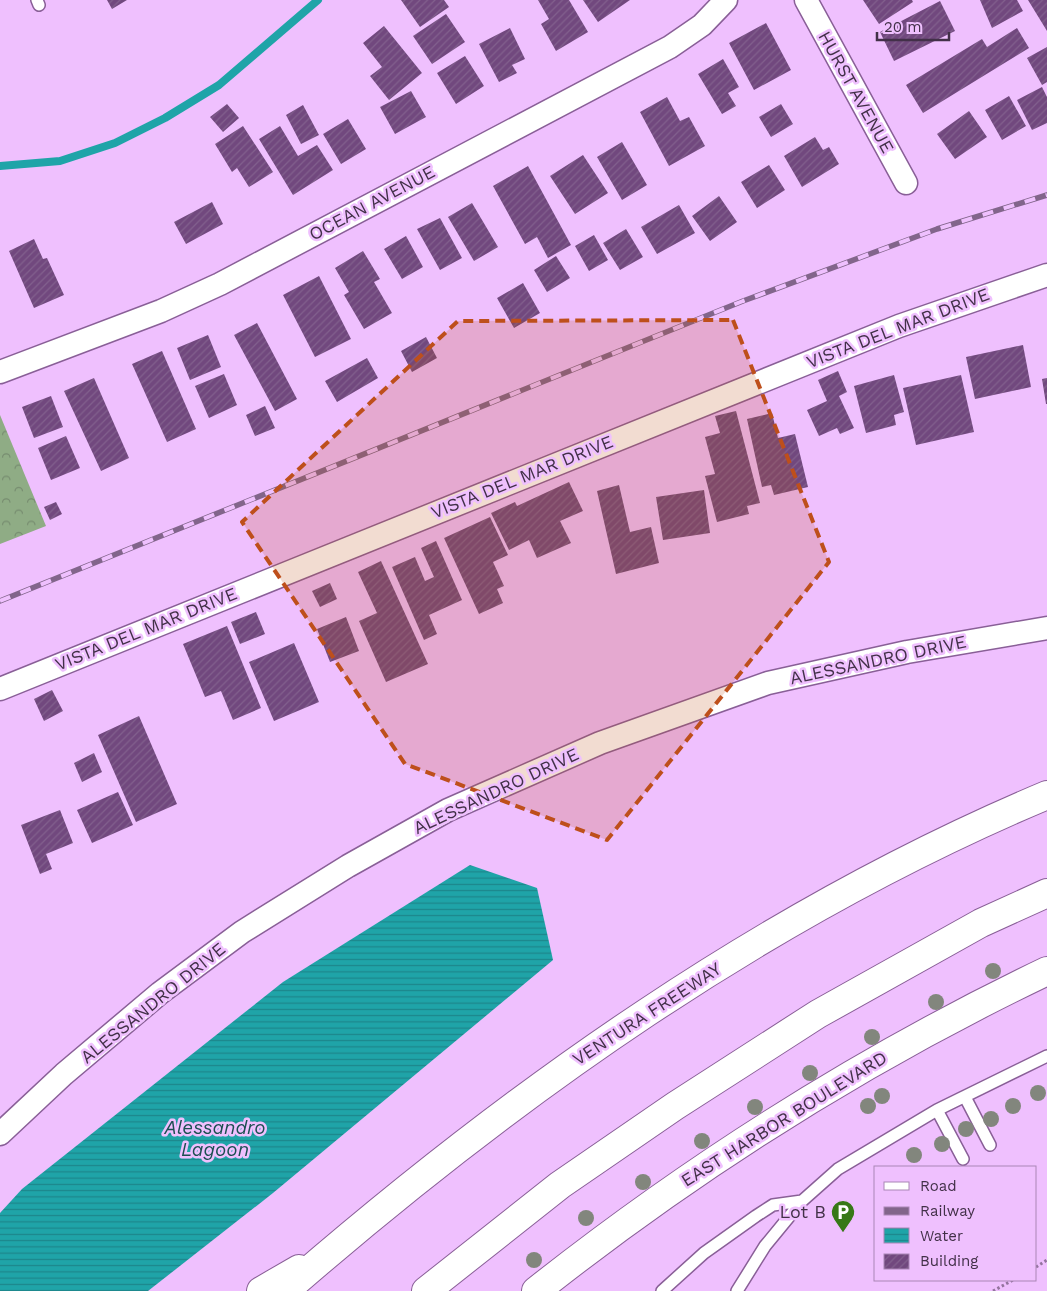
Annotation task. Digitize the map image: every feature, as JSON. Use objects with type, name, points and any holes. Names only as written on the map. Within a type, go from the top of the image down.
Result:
[{"type":"main road","name":"VENTURA FREEWAY","points":[[286,1291],[334,1248],[449,1155],[557,1074],[691,983],[805,915],[907,860],[1047,796]]},
{"type":"main road","points":[[426,1291],[560,1185],[674,1106],[818,1014],[972,928],[1047,893]]},
{"type":"main road","name":"EAST HARBOR BOULEVARD","points":[[536,1291],[633,1217],[779,1118],[931,1030],[1047,971]]},
{"type":"main road","points":[[261,1291],[334,1248]]},
{"type":"street","name":"OCEAN AVENUE","points":[[0,372],[161,311],[220,284],[670,47],[702,24],[726,0]]},
{"type":"street","name":"HURST AVENUE","points":[[806,0],[906,183]]},
{"type":"street","name":"VISTA DEL MAR DRIVE","points":[[0,689],[899,326],[1047,275]]},
{"type":"street","name":"ALESSANDRO DRIVE","points":[[0,1134],[64,1074],[160,993],[242,932],[348,866],[448,810],[600,743],[768,683],[907,652],[1047,628]]},
{"type":"lane","points":[[737,1291],[764,1246],[802,1201],[838,1169],[937,1110],[1047,1056]]},
{"type":"lane","points":[[964,1097],[990,1145]]},
{"type":"lane","points":[[937,1110],[963,1159]]},
{"type":"lane","points":[[662,1291],[704,1253],[756,1216],[774,1205],[802,1201]]},
{"type":"path","points":[[993,1291],[1011,1281]]},
{"type":"highlighted area","points":[[733,320],[829,562],[607,840],[405,764],[242,522],[458,321]]},
{"type":"green space","points":[[0,415],[46,526],[0,544]]},
{"type":"water","name":"Alessandro Lagoon","points":[[470,865],[537,888],[553,960],[273,1193],[148,1291],[0,1291],[0,1213],[22,1189],[283,982]]},
{"type":"building","points":[[107,0],[127,0],[112,9]]},
{"type":"building","points":[[401,0],[444,0],[449,7],[420,27]]},
{"type":"building","points":[[538,0],[569,0],[588,32],[556,51],[541,24],[549,19]]},
{"type":"building","points":[[583,0],[630,0],[598,22]]},
{"type":"building","points":[[863,0],[912,0],[913,2],[879,24]]},
{"type":"building","points":[[980,0],[1017,0],[1023,11],[992,28]]},
{"type":"building","points":[[1028,0],[1047,0],[1047,31]]},
{"type":"building","points":[[940,1],[955,31],[894,61],[880,32]]},
{"type":"building","points":[[446,14],[465,42],[432,64],[413,36]]},
{"type":"building","points":[[766,23],[791,70],[754,90],[729,43]]},
{"type":"building","points":[[384,26],[422,73],[389,100],[370,76],[382,67],[363,43]]},
{"type":"building","points":[[510,28],[525,59],[512,65],[517,73],[499,82],[479,44]]},
{"type":"building","points":[[1017,28],[1029,48],[923,113],[906,85],[982,39],[987,47]]},
{"type":"building","points":[[1047,47],[1047,82],[1042,85],[1027,58]]},
{"type":"building","points":[[465,56],[484,86],[456,104],[437,73]]},
{"type":"building","points":[[723,59],[739,87],[728,93],[736,106],[722,114],[698,74]]},
{"type":"building","points":[[1042,87],[1047,97],[1047,123],[1032,130],[1017,100]]},
{"type":"building","points":[[411,91],[426,117],[395,134],[380,107]]},
{"type":"building","points":[[1009,96],[1026,126],[1002,140],[985,110]]},
{"type":"building","points":[[667,97],[680,121],[689,117],[705,146],[669,166],[640,112]]},
{"type":"building","points":[[227,104],[239,118],[223,132],[210,117]]},
{"type":"building","points":[[781,104],[793,124],[771,137],[759,117]]},
{"type":"building","points":[[303,105],[319,135],[301,144],[286,115]]},
{"type":"building","points":[[969,111],[987,137],[955,159],[937,134]]},
{"type":"building","points":[[348,119],[366,149],[341,164],[323,134]]},
{"type":"building","points":[[243,126],[273,172],[249,187],[237,168],[232,172],[215,144]]},
{"type":"building","points":[[280,126],[298,156],[317,145],[333,170],[293,195],[259,139]]},
{"type":"building","points":[[815,137],[823,150],[829,147],[839,164],[802,187],[784,156]]},
{"type":"building","points":[[622,142],[647,185],[622,200],[597,157]]},
{"type":"building","points":[[583,155],[608,193],[575,214],[550,176]]},
{"type":"building","points":[[769,165],[785,190],[757,208],[741,182]]},
{"type":"building","points":[[528,166],[571,245],[548,258],[537,237],[525,244],[493,186]]},
{"type":"building","points":[[719,196],[737,222],[710,241],[692,216]]},
{"type":"building","points":[[212,202],[223,224],[186,244],[174,222]]},
{"type":"building","points":[[472,203],[498,247],[474,261],[448,217]]},
{"type":"building","points":[[679,205],[695,233],[657,254],[641,227]]},
{"type":"building","points":[[440,218],[462,258],[440,270],[417,229]]},
{"type":"building","points":[[626,229],[643,257],[620,270],[603,243]]},
{"type":"building","points":[[594,235],[608,260],[589,271],[575,246]]},
{"type":"building","points":[[406,236],[423,267],[402,279],[384,249]]},
{"type":"building","points":[[34,239],[43,259],[47,258],[64,295],[34,308],[9,251]]},
{"type":"building","points":[[363,251],[380,279],[374,282],[392,313],[364,329],[344,295],[349,292],[335,268]]},
{"type":"building","points":[[556,256],[570,278],[547,292],[534,270]]},
{"type":"building","points":[[319,276],[351,339],[315,357],[283,295]]},
{"type":"building","points":[[523,283],[540,313],[514,328],[497,298]]},
{"type":"building","points":[[257,323],[297,399],[275,411],[234,335]]},
{"type":"building","points":[[208,335],[221,367],[190,380],[177,348]]},
{"type":"building","points":[[426,337],[437,358],[412,372],[401,351]]},
{"type":"building","points":[[1023,345],[1031,387],[975,399],[966,357]]},
{"type":"building","points":[[162,351],[196,429],[167,442],[132,364]]},
{"type":"building","points":[[367,358],[378,378],[337,402],[325,381]]},
{"type":"building","points":[[838,371],[847,392],[839,396],[854,428],[840,434],[837,428],[819,436],[807,410],[827,401],[818,380]]},
{"type":"building","points":[[224,374],[237,405],[209,418],[195,386]]},
{"type":"building","points":[[894,375],[904,412],[894,415],[896,425],[866,433],[854,386]]},
{"type":"building","points":[[961,375],[974,432],[916,445],[903,388]]},
{"type":"building","points":[[94,378],[129,458],[101,471],[64,391]]},
{"type":"building","points":[[1047,378],[1047,404],[1046,404],[1042,379]]},
{"type":"building","points":[[51,396],[63,427],[34,438],[22,407]]},
{"type":"building","points":[[265,406],[275,428],[255,436],[246,415]]},
{"type":"building","points":[[736,411],[760,503],[747,506],[749,514],[717,522],[705,476],[715,474],[705,437],[720,433],[715,416]]},
{"type":"building","points":[[772,413],[778,438],[795,434],[808,487],[774,495],[771,485],[762,487],[747,419]]},
{"type":"building","points":[[66,436],[80,468],[51,480],[38,448]]},
{"type":"building","points":[[569,482],[583,511],[560,521],[571,543],[537,558],[529,540],[509,550],[491,513],[515,502],[517,506]]},
{"type":"building","points":[[619,485],[630,532],[651,527],[659,563],[616,574],[597,491]]},
{"type":"building","points":[[704,490],[710,533],[663,540],[656,497]]},
{"type":"building","points":[[56,502],[62,514],[50,520],[44,507]]},
{"type":"building","points":[[490,517],[508,555],[493,562],[504,586],[497,589],[503,603],[479,614],[444,538]]},
{"type":"building","points":[[436,541],[462,600],[429,615],[437,634],[424,640],[392,567],[415,557],[425,581],[434,577],[421,548]]},
{"type":"building","points":[[381,561],[428,664],[386,682],[359,621],[377,613],[358,572]]},
{"type":"building","points":[[330,583],[337,599],[320,607],[312,591]]},
{"type":"building","points":[[256,612],[265,634],[240,644],[231,622]]},
{"type":"building","points":[[346,617],[359,651],[330,662],[317,629]]},
{"type":"building","points":[[227,626],[261,708],[233,720],[221,691],[205,697],[183,644]]},
{"type":"building","points":[[294,643],[319,702],[274,721],[249,662]]},
{"type":"building","points":[[52,690],[63,711],[44,721],[34,699]]},
{"type":"building","points":[[139,716],[177,804],[136,822],[98,735]]},
{"type":"building","points":[[94,753],[102,772],[82,782],[74,763]]},
{"type":"building","points":[[118,792],[133,825],[92,843],[77,810]]},
{"type":"building","points":[[60,810],[73,843],[46,854],[52,869],[40,874],[21,825]]},
{"type":"waterway","points":[[0,166],[60,161],[115,143],[165,118],[219,85],[318,0]]},
{"type":"railway","points":[[0,601],[743,301],[937,229],[1047,195]]},
{"type":"place","name":"Lot B","points":[[843,1233]]}]
